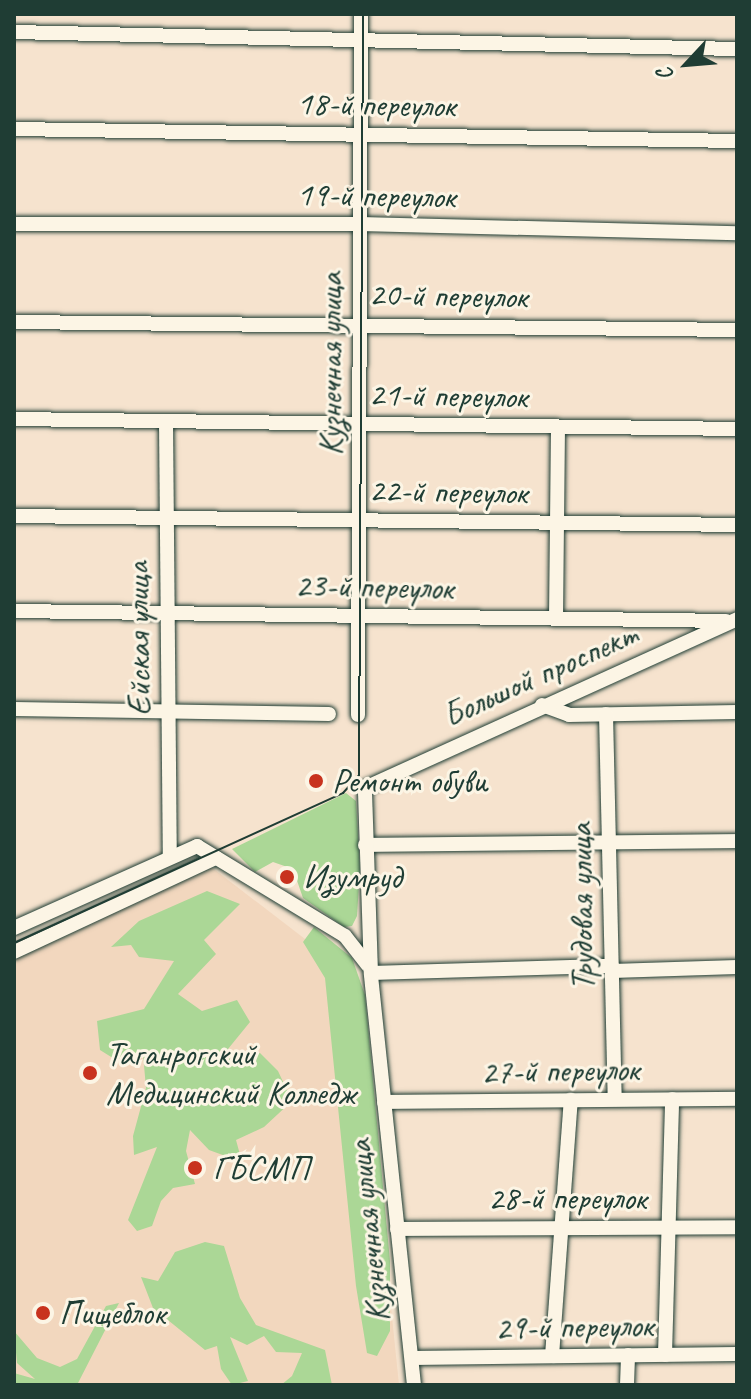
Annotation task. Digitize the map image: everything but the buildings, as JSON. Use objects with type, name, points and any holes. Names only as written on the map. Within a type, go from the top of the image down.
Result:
[{"type":"street","name":"Кузнечная улица","points":[[358,715],[361,14]]},
{"type":"street","points":[[14,32],[737,49]]},
{"type":"street","name":"18-й переулок","points":[[14,129],[737,141]]},
{"type":"street","name":"19-й переулок","points":[[14,224],[360,224],[737,233]]},
{"type":"street","name":"20-й переулок","points":[[14,322],[360,323],[737,330]]},
{"type":"street","name":"21-й переулок","points":[[14,419],[737,429]]},
{"type":"street","name":"Ейская улица","points":[[166,421],[170,857]]},
{"type":"street","points":[[556,618],[558,427]]},
{"type":"street","name":"22-й переулок","points":[[14,516],[737,525]]},
{"type":"street","name":"23-й переулок","points":[[14,611],[735,620]]},
{"type":"street","name":"Большой проспект","points":[[369,785],[735,620]]},
{"type":"street","points":[[542,705],[569,715],[737,712]]},
{"type":"street","points":[[14,709],[329,714]]},
{"type":"street","name":"Трудовая улица","points":[[606,714],[615,1099]]},
{"type":"street","name":"Кузнечная улица","points":[[369,785],[364,795],[371,973],[414,1385]]},
{"type":"street","points":[[365,845],[737,841]]},
{"type":"street","points":[[14,928],[197,846],[345,936],[360,949],[371,973],[737,967]]},
{"type":"street","points":[[14,952],[216,858]]},
{"type":"street","points":[[345,936],[361,935],[369,922]]},
{"type":"street","points":[[665,1355],[672,1099]]},
{"type":"street","name":"27-й переулок","points":[[384,1102],[737,1099]]},
{"type":"street","points":[[552,1356],[571,1100]]},
{"type":"street","name":"28-й переулок","points":[[397,1229],[737,1227]]},
{"type":"street","name":"29-й переулок","points":[[412,1358],[737,1354]]},
{"type":"street","points":[[627,1385],[628,1355]]},
{"type":"shaded area","name":"ГБСМП","points":[[206,863],[357,979],[399,1385],[14,1385],[14,953]]},
{"type":"green space","points":[[346,793],[356,801],[360,869],[357,916],[352,926],[344,927],[303,898],[293,869],[273,862],[255,872],[232,849]]},
{"type":"green space","points":[[207,891],[240,904],[204,940],[216,954],[178,994],[202,1011],[237,1000],[250,1022],[228,1049],[233,1061],[260,1053],[278,1071],[292,1101],[264,1127],[236,1140],[242,1162],[209,1150],[190,1130],[186,1151],[195,1184],[173,1188],[161,1201],[152,1226],[137,1231],[128,1220],[157,1147],[134,1155],[133,1136],[146,1088],[143,1054],[116,1060],[100,1050],[97,1021],[144,1009],[174,961],[139,957],[131,945],[111,947],[139,921]]},
{"type":"green space","points":[[314,927],[352,958],[365,995],[390,1261],[390,1331],[377,1356],[367,1353],[356,1286],[325,978],[303,942]]},
{"type":"green space","points":[[205,1242],[224,1246],[240,1298],[256,1325],[325,1350],[332,1385],[281,1385],[292,1376],[302,1353],[276,1352],[264,1336],[247,1345],[230,1337],[248,1381],[232,1385],[221,1369],[217,1346],[205,1350],[153,1308],[141,1277],[158,1281],[175,1252]]},
{"type":"green space","points":[[119,1303],[77,1385],[14,1385],[14,1373],[35,1379],[17,1363],[14,1331],[37,1358],[60,1367],[77,1359],[106,1306]]},
{"type":"tram line","points":[[14,943],[343,793],[359,775],[363,14]]},
{"type":"place","name":"Ремонт обуви","points":[[316,781]]},
{"type":"place","name":"Изумруд","points":[[287,877]]},
{"type":"place","name":"Таганрогский Медицинский Колледж","points":[[90,1073]]},
{"type":"place","name":"ГБСМП","points":[[195,1168]]},
{"type":"place","name":"Пищеблок","points":[[43,1313]]}]
